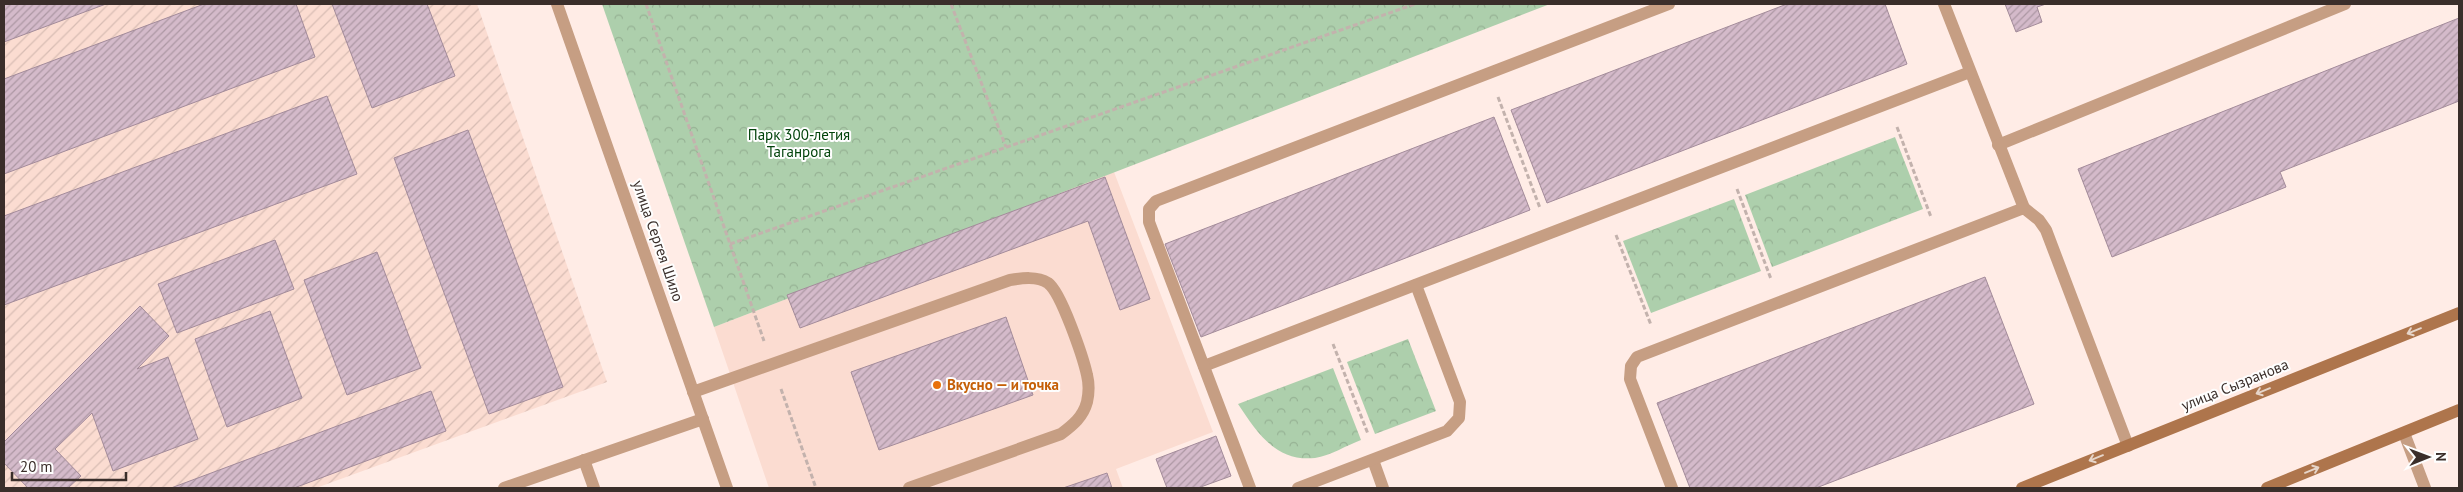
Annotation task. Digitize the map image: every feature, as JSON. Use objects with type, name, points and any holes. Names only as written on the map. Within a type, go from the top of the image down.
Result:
[{"type":"main road","name":"улица Сызранова","points":[[2022,488],[2459,313]]},
{"type":"main road","points":[[2267,488],[2459,410]]},
{"type":"street","name":"улица Сергея Шило","points":[[557,4],[727,488]]},
{"type":"street","points":[[1250,488],[1148,222],[1149,210],[1156,201],[1669,4]]},
{"type":"street","points":[[1944,4],[2024,208],[2046,230],[2128,446]]},
{"type":"street","points":[[1998,145],[2345,4]]},
{"type":"street","points":[[1204,366],[1970,72]]},
{"type":"street","points":[[1672,488],[1630,379],[1631,366],[1637,357],[2024,208]]},
{"type":"street","points":[[694,392],[1010,280],[1036,279],[1046,282],[1059,296],[1087,375],[1087,402],[1078,420],[1061,434],[909,488]]},
{"type":"street","points":[[1298,488],[1447,431],[1459,418],[1460,402],[1416,285]]},
{"type":"street","points":[[504,488],[703,419]]},
{"type":"street","points":[[2404,433],[2425,488]]},
{"type":"street","points":[[1375,459],[1384,488]]},
{"type":"street","points":[[584,460],[594,488]]},
{"type":"path","points":[[646,4],[816,488]]},
{"type":"path","points":[[951,4],[1006,147]]},
{"type":"path","points":[[730,244],[1415,4]]},
{"type":"path","points":[[1488,73],[1550,234]]},
{"type":"path","points":[[1888,103],[1940,240]]},
{"type":"path","points":[[1728,165],[1780,302]]},
{"type":"path","points":[[1607,211],[1660,349]]},
{"type":"path","points":[[1324,320],[1375,459]]},
{"type":"shaded area","points":[[4,4],[477,4],[607,382],[316,488],[4,488]]},
{"type":"shaded area","points":[[1114,172],[1213,432],[1116,469],[1123,488],[769,488],[714,327]]},
{"type":"green space","name":"Парк 300-летия Таганрога","points":[[602,4],[1550,4],[714,327]]},
{"type":"green space","points":[[1895,137],[1923,209],[1772,267],[1745,195]]},
{"type":"green space","points":[[1734,199],[1761,271],[1651,313],[1623,241]]},
{"type":"green space","points":[[1408,339],[1436,411],[1375,434],[1347,362]]},
{"type":"green space","points":[[1333,368],[1361,440],[1327,455],[1315,458],[1301,458],[1278,450],[1252,425],[1238,404]]},
{"type":"building","points":[[4,4],[106,4],[4,42]]},
{"type":"building","points":[[204,4],[296,4],[315,57],[4,174],[4,79]]},
{"type":"building","points":[[332,4],[427,4],[455,76],[372,108]]},
{"type":"building","points":[[1787,4],[1885,4],[1907,64],[1547,203],[1511,110]]},
{"type":"building","points":[[2005,4],[2046,4],[2037,7],[2042,22],[2016,32]]},
{"type":"building","points":[[2459,18],[2459,101],[2280,172],[2286,187],[2112,257],[2078,169]]},
{"type":"building","points":[[327,96],[357,174],[4,305],[4,216]]},
{"type":"building","points":[[1494,117],[1530,210],[1201,337],[1165,244]]},
{"type":"building","points":[[468,130],[563,387],[489,414],[394,158]]},
{"type":"building","points":[[1105,177],[1150,299],[1120,310],[1088,221],[800,328],[787,295]]},
{"type":"building","points":[[275,240],[294,289],[177,333],[158,284]]},
{"type":"building","points":[[377,252],[421,368],[347,395],[304,280]]},
{"type":"building","points":[[1985,277],[2034,404],[1816,488],[1690,488],[1657,403]]},
{"type":"building","points":[[140,306],[169,336],[137,369],[168,357],[198,439],[113,471],[92,413],[55,449],[81,476],[68,488],[28,488],[4,463],[4,442]]},
{"type":"building","points":[[270,311],[302,398],[227,427],[195,339]]},
{"type":"building","points":[[1006,317],[1033,395],[879,450],[851,372]]},
{"type":"building","points":[[431,391],[446,431],[294,488],[171,488]]},
{"type":"building","points":[[1216,436],[1231,476],[1198,488],[1167,488],[1156,459]]},
{"type":"building","points":[[1107,473],[1112,488],[1063,488]]},
{"type":"place","name":"Вкусно — и точка","points":[[937,385]]}]
